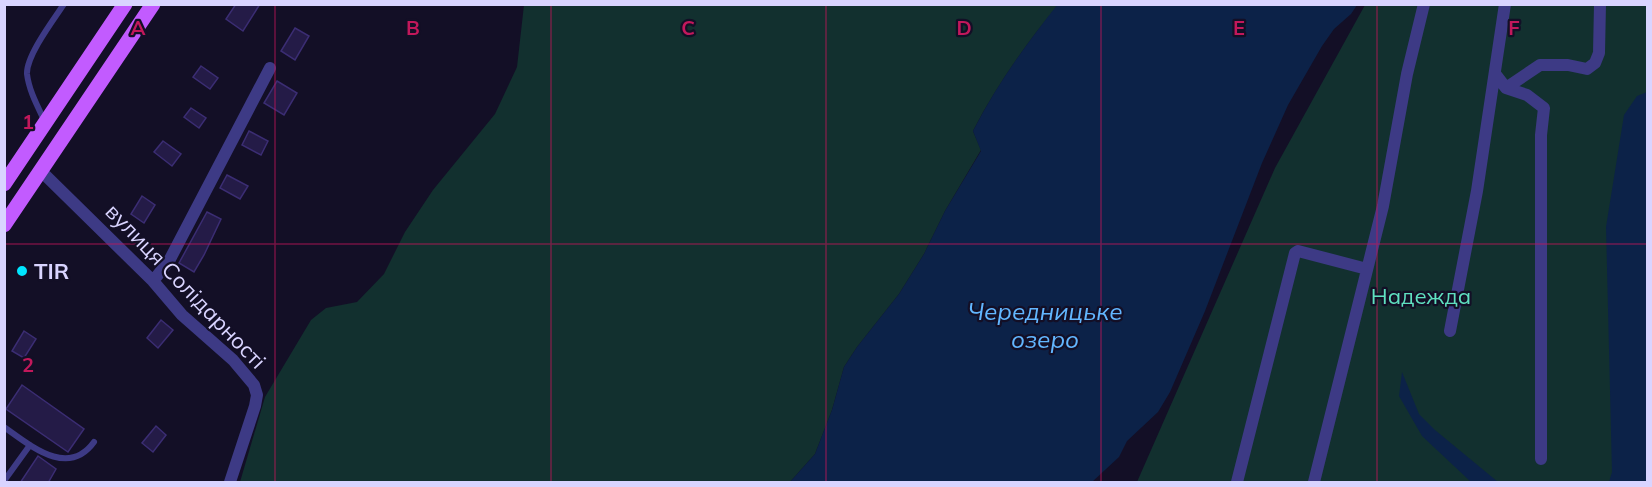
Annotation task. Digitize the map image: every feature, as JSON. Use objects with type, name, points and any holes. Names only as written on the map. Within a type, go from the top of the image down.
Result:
[{"type":"main road","points":[[4,184],[125,4]]},
{"type":"main road","points":[[4,225],[153,4]]},
{"type":"street","points":[[1314,483],[1383,206],[1407,74],[1425,4]]},
{"type":"street","points":[[1450,331],[1478,190],[1505,4]]},
{"type":"street","points":[[1506,88],[1540,65],[1568,65],[1587,69],[1595,63],[1599,54],[1600,4]]},
{"type":"street","points":[[153,281],[169,261],[270,68]]},
{"type":"street","points":[[1496,75],[1506,88],[1527,95],[1544,108],[1541,135],[1541,459]]},
{"type":"street","name":"вулиця Солідарності","points":[[41,171],[153,281],[182,315],[233,360],[254,385],[257,394],[255,406],[230,483]]},
{"type":"street","points":[[1237,483],[1295,253],[1298,251],[1366,269]]},
{"type":"lane","points":[[45,123],[31,92],[27,71],[40,40],[64,4]]},
{"type":"lane","points":[[4,428],[46,455],[57,458],[74,458],[86,453],[94,442]]},
{"type":"lane","points":[[4,481],[30,445]]},
{"type":"green space","points":[[524,5],[1058,5],[1012,66],[982,114],[973,131],[981,150],[945,211],[924,254],[899,294],[844,367],[832,410],[815,454],[790,482],[240,482],[265,397],[311,320],[326,308],[357,302],[384,274],[405,232],[433,190],[495,114],[517,67]]},
{"type":"green space","name":"Надежда","points":[[1365,5],[1647,5],[1647,482],[1137,482],[1275,168]]},
{"type":"water","name":"Чередницьке озеро","points":[[1058,4],[1357,5],[1351,14],[1334,29],[1322,46],[1288,105],[1262,163],[1205,311],[1170,392],[1158,412],[1127,441],[1119,457],[1092,482],[790,482],[815,454],[832,410],[844,367],[899,294],[981,151],[973,131],[982,114],[1034,34]]},
{"type":"water","points":[[1647,92],[1647,482],[1609,482],[1612,472],[1606,227],[1624,115],[1637,96]]},
{"type":"water","points":[[1402,372],[1419,414],[1498,482],[1471,482],[1422,436],[1399,396]]},
{"type":"building","points":[[236,4],[260,4],[243,31],[226,19]]},
{"type":"building","points":[[295,28],[309,36],[295,60],[281,51]]},
{"type":"building","points":[[201,66],[218,78],[210,89],[193,77]]},
{"type":"building","points":[[277,81],[297,93],[284,115],[264,103]]},
{"type":"building","points":[[191,108],[206,118],[199,128],[184,117]]},
{"type":"building","points":[[249,131],[268,141],[261,155],[242,145]]},
{"type":"building","points":[[163,141],[181,154],[172,166],[154,152]]},
{"type":"building","points":[[227,175],[248,186],[240,199],[220,188]]},
{"type":"building","points":[[142,196],[155,205],[144,223],[131,214]]},
{"type":"building","points":[[207,212],[221,219],[194,272],[179,263]]},
{"type":"building","points":[[161,320],[173,330],[158,348],[147,338]]},
{"type":"building","points":[[24,331],[36,339],[24,358],[12,351]]},
{"type":"building","points":[[22,385],[84,429],[68,452],[6,409]]},
{"type":"building","points":[[156,426],[166,435],[153,452],[142,443]]},
{"type":"building","points":[[38,456],[56,469],[48,483],[20,483]]},
{"type":"place","name":"TIR","points":[[22,271]]}]
